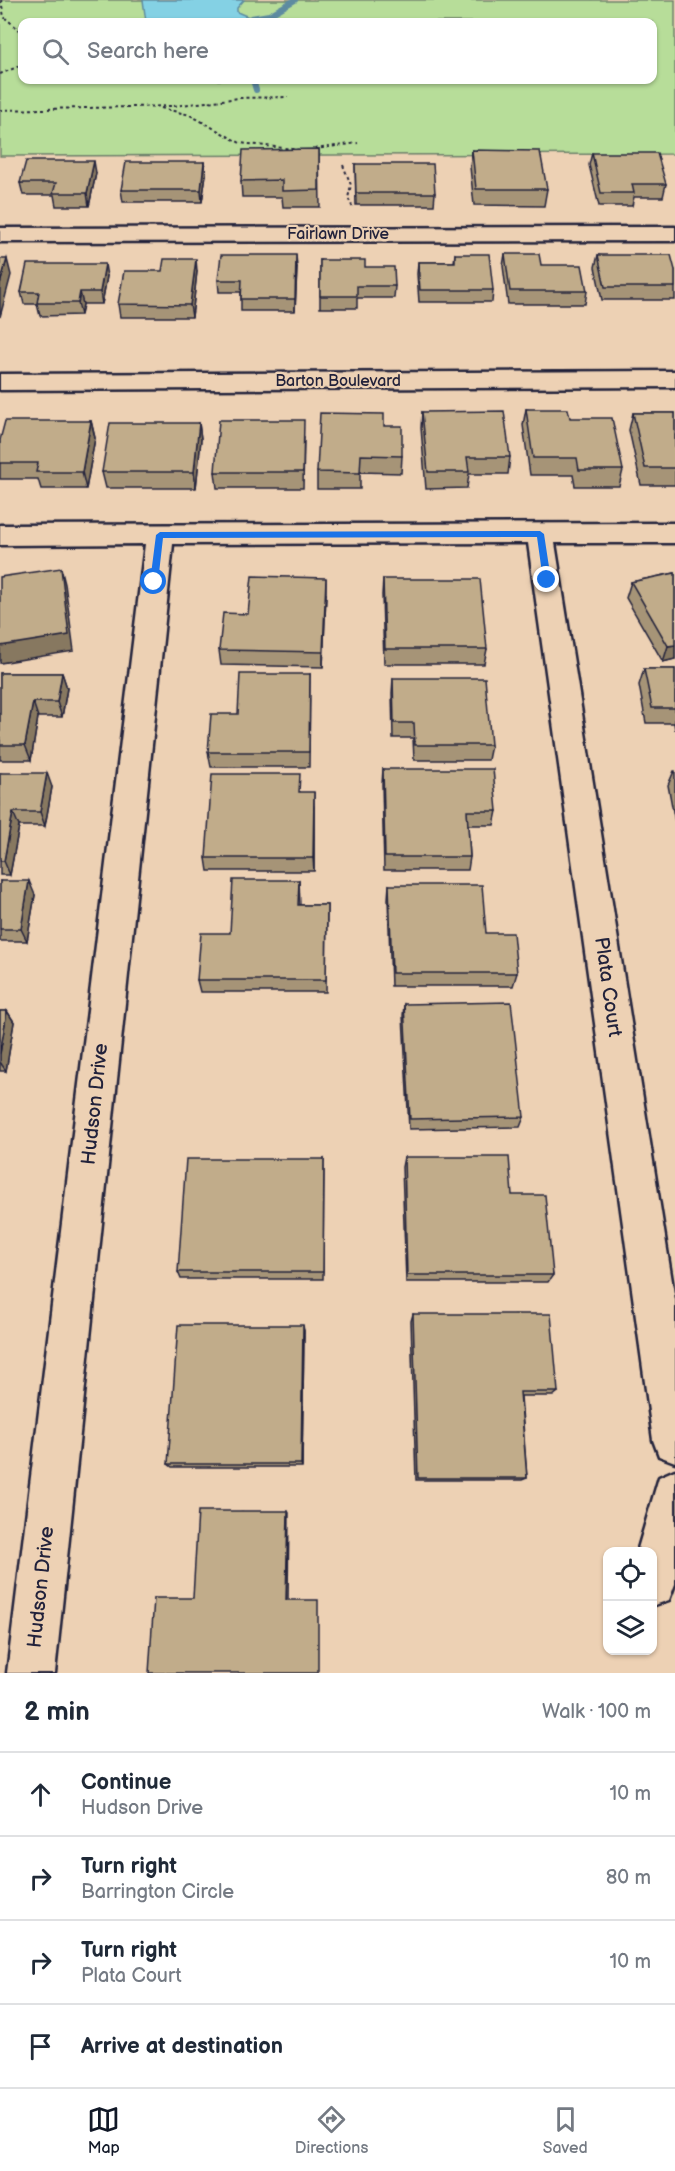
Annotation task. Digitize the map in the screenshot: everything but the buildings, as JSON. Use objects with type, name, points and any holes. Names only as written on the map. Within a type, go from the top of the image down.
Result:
[{"type":"street","name":"Fairlawn Drive","points":[[0,235],[675,234]]},
{"type":"street","name":"Barton Boulevard","points":[[0,382],[675,379]]},
{"type":"street","points":[[0,535],[675,533]]},
{"type":"street","name":"Plata Court","points":[[540,534],[675,1440]]},
{"type":"street","name":"Hudson Drive","points":[[31,1673],[160,535]]},
{"type":"street","points":[[657,1563],[675,1493]]},
{"type":"path","points":[[1,0],[4,17],[18,29]]},
{"type":"path","points":[[0,74],[18,67]]},
{"type":"path","points":[[0,110],[148,107],[255,96],[288,97]]},
{"type":"path","points":[[148,107],[179,111],[240,143],[305,150]]},
{"type":"path","points":[[314,150],[358,143]]},
{"type":"path","points":[[343,165],[344,173],[351,185],[349,203],[357,210]]},
{"type":"green space","points":[[0,0],[675,0],[675,154],[0,156]]},
{"type":"water","points":[[143,0],[244,0],[237,8],[237,12],[251,18],[145,18]]},
{"type":"waterway","points":[[251,18],[269,15],[295,0]]},
{"type":"waterway","points":[[254,84],[256,90]]},
{"type":"route","points":[[154,582],[160,535],[540,534],[547,580]]}]
